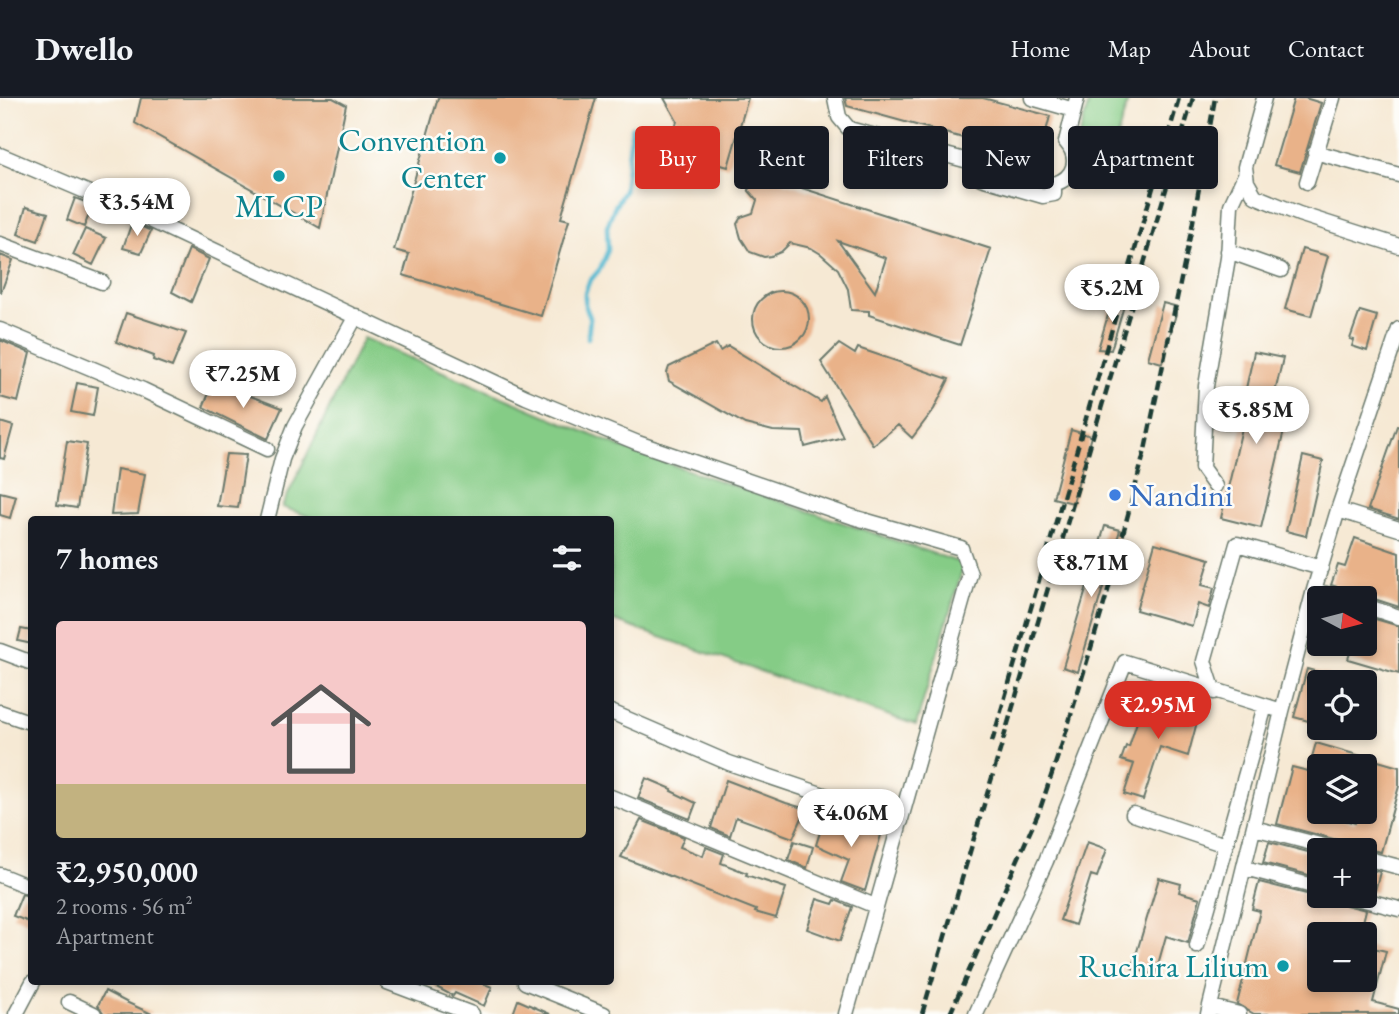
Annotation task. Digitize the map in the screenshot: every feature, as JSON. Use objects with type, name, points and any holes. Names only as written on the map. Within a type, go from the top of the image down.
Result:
[{"type":"street","points":[[835,98],[839,117],[849,129],[962,159]]},
{"type":"street","points":[[1032,98],[1076,104],[1066,142],[1074,153],[1074,167],[1066,178],[1054,184]]},
{"type":"street","points":[[1216,486],[1202,468],[1206,386],[1228,251],[1231,205],[1245,175],[1264,98]]},
{"type":"street","points":[[1307,182],[1334,98]]},
{"type":"street","points":[[1315,152],[1399,175]]},
{"type":"street","points":[[0,155],[120,206],[526,397],[638,443],[853,517],[961,548],[970,574],[846,1014]]},
{"type":"street","points":[[1245,175],[1250,189],[1262,200],[1399,246]]},
{"type":"street","points":[[1019,189],[1043,196],[1054,194],[1054,189]]},
{"type":"street","points":[[0,244],[102,282]]},
{"type":"street","points":[[1228,251],[1281,270]]},
{"type":"street","points":[[268,516],[282,459],[295,426],[356,316]]},
{"type":"street","points":[[1315,586],[1399,329]]},
{"type":"street","points":[[0,330],[143,390],[267,449]]},
{"type":"street","points":[[1205,415],[1227,422]]},
{"type":"street","points":[[1338,510],[1399,529]]},
{"type":"street","points":[[1214,692],[1204,661],[1237,544],[1321,568]]},
{"type":"street","points":[[1377,611],[1399,617]]},
{"type":"street","points":[[1239,1014],[1210,1010],[1307,617]]},
{"type":"street","points":[[0,651],[28,662]]},
{"type":"street","points":[[976,1014],[1046,861],[1125,662],[1282,712]]},
{"type":"street","points":[[1197,946],[1265,706]]},
{"type":"street","points":[[0,712],[28,722]]},
{"type":"street","points":[[614,713],[729,763],[901,821]]},
{"type":"street","points":[[614,798],[875,906]]},
{"type":"street","points":[[1133,814],[1225,845]]},
{"type":"street","points":[[1254,828],[1307,842]]},
{"type":"street","points":[[1377,861],[1399,867]]},
{"type":"street","points":[[1245,868],[1307,885]]},
{"type":"street","points":[[0,875],[28,886]]},
{"type":"street","points":[[1377,903],[1399,909]]},
{"type":"street","points":[[16,1014],[31,985]]},
{"type":"street","points":[[395,985],[472,1014]]},
{"type":"street","points":[[532,985],[604,1014]]},
{"type":"street","points":[[69,1003],[94,1014]]},
{"type":"green space","points":[[1090,98],[1129,98],[1120,126],[1082,126]]},
{"type":"green space","points":[[363,338],[620,447],[964,564],[916,725],[614,621],[614,516],[308,516],[282,507]]},
{"type":"building","name":"MLCP","points":[[141,98],[333,98],[346,105],[320,228],[135,123]]},
{"type":"building","name":"Convention Center","points":[[438,98],[596,98],[561,218],[569,220],[541,316],[403,275],[409,254],[394,250]]},
{"type":"building","points":[[664,98],[748,98],[740,126],[734,126],[734,146],[728,167],[720,165],[720,126],[676,126],[677,121]]},
{"type":"building","points":[[845,98],[983,98],[1050,116],[1047,126],[962,126],[962,138],[948,134],[948,126],[919,126],[847,106]]},
{"type":"building","points":[[1294,98],[1321,103],[1300,172],[1274,165]]},
{"type":"building","points":[[805,189],[991,249],[960,345],[869,315],[869,311],[851,310],[848,289],[838,269],[811,248],[790,243],[781,252],[771,256],[764,257],[750,252],[741,238],[737,224],[741,217],[753,213],[757,200],[749,191]],"holes":[[[838,241],[886,258],[875,292]]]},
{"type":"building","points":[[75,198],[93,205],[84,227],[67,220]]},
{"type":"building","points":[[26,207],[48,213],[38,241],[18,234]]},
{"type":"building","points":[[132,222],[151,231],[141,253],[123,248]]},
{"type":"building","points":[[85,229],[106,238],[93,265],[73,255]]},
{"type":"building","points":[[189,249],[209,259],[191,302],[172,292]]},
{"type":"building","points":[[1302,249],[1328,256],[1311,316],[1285,309]]},
{"type":"building","points":[[0,255],[13,260],[1,292],[0,292]]},
{"type":"building","points":[[781,291],[792,293],[801,299],[807,308],[807,330],[801,339],[792,345],[781,347],[770,345],[761,339],[755,330],[753,319],[755,308],[761,299],[770,293]]},
{"type":"building","points":[[1113,298],[1126,299],[1111,350],[1098,349]]},
{"type":"building","points":[[1163,303],[1178,307],[1162,363],[1148,359]]},
{"type":"building","points":[[1360,311],[1377,316],[1367,351],[1352,346],[1354,340],[1350,339]]},
{"type":"building","points":[[126,313],[186,333],[172,367],[153,360],[154,356],[116,342]]},
{"type":"building","points":[[0,340],[30,353],[18,402],[0,397]]},
{"type":"building","points":[[716,344],[720,351],[728,346],[821,402],[825,397],[843,437],[805,447],[802,432],[773,431],[745,424],[669,381],[669,367]]},
{"type":"building","points":[[839,344],[855,354],[858,348],[949,379],[934,409],[912,438],[898,425],[873,445],[821,362]]},
{"type":"building","points":[[1254,352],[1283,358],[1270,414],[1287,418],[1261,528],[1221,518],[1250,394],[1245,393]]},
{"type":"building","points":[[214,382],[282,408],[268,439],[203,407]]},
{"type":"building","points":[[77,383],[98,387],[93,416],[71,412]]},
{"type":"building","points":[[0,422],[13,426],[4,459],[0,458]]},
{"type":"building","points":[[1399,426],[1399,519],[1368,509]]},
{"type":"building","points":[[1071,430],[1091,436],[1073,503],[1053,498]]},
{"type":"building","points":[[67,441],[87,444],[77,508],[57,505]]},
{"type":"building","points":[[226,454],[246,455],[238,508],[217,506]]},
{"type":"building","points":[[1303,456],[1323,461],[1306,536],[1286,531]]},
{"type":"building","points":[[117,469],[145,474],[138,514],[111,515]]},
{"type":"building","points":[[0,492],[16,496],[10,518],[0,515]]},
{"type":"building","points":[[1105,526],[1120,530],[1078,672],[1063,667]]},
{"type":"building","points":[[1355,538],[1399,553],[1399,607],[1377,600],[1377,586],[1331,585],[1338,565],[1345,567]]},
{"type":"building","points":[[1155,543],[1210,559],[1202,585],[1214,588],[1209,608],[1198,604],[1192,626],[1136,610]]},
{"type":"building","points":[[1377,620],[1399,626],[1399,674],[1348,659],[1349,656],[1377,656]]},
{"type":"building","points":[[21,629],[28,630],[28,643],[18,641]]},
{"type":"building","points":[[1307,669],[1311,670],[1307,670],[1307,721],[1294,717]]},
{"type":"building","points":[[1184,697],[1202,703],[1188,756],[1160,747],[1143,800],[1124,794],[1134,764],[1121,760],[1126,746],[1129,747],[1143,703],[1178,714]]},
{"type":"building","points":[[1316,743],[1354,754],[1313,754]]},
{"type":"building","points":[[1377,761],[1399,767],[1399,786],[1381,852],[1377,851],[1377,838],[1330,838],[1277,824],[1292,767],[1307,771],[1307,824],[1377,824]]},
{"type":"building","points":[[646,778],[696,803],[690,819],[638,798]]},
{"type":"building","points":[[726,780],[806,809],[793,838],[736,817],[730,836],[711,828]]},
{"type":"building","points":[[825,816],[881,835],[865,891],[841,882],[849,860],[816,845]]},
{"type":"building","points":[[641,820],[684,837],[680,847],[703,856],[706,847],[724,854],[721,863],[747,873],[746,875],[786,888],[776,918],[755,912],[756,910],[621,857]]},
{"type":"building","points":[[794,841],[813,847],[807,868],[788,860]]},
{"type":"building","points":[[1087,842],[1107,849],[1097,877],[1091,875],[1075,925],[1060,920]]},
{"type":"building","points":[[1269,842],[1307,852],[1307,875],[1263,863]]},
{"type":"building","points":[[1159,878],[1181,884],[1179,892],[1200,898],[1188,943],[1166,936],[1155,975],[1132,968]]},
{"type":"building","name":"Ruchira Lilium","points":[[1259,882],[1307,894],[1307,908],[1366,910],[1363,922],[1307,922],[1307,992],[1376,992],[1373,1002],[1399,1009],[1399,1014],[1254,1014],[1237,1004],[1260,911],[1252,909]]},
{"type":"building","points":[[22,894],[28,896],[28,922],[13,916]]},
{"type":"building","points":[[817,899],[833,904],[835,900],[852,907],[840,941],[807,929]]},
{"type":"building","name":"Ruchira Lilium","points":[[1377,949],[1386,951],[1377,986]]},
{"type":"building","points":[[433,985],[492,987],[484,1006],[455,993],[453,996]]},
{"type":"building","points":[[105,991],[152,1014],[104,1014],[98,1005]]},
{"type":"building","points":[[518,1000],[550,1014],[513,1014]]},
{"type":"waterway","points":[[588,338],[590,317],[585,305],[585,293],[608,250],[607,227],[624,191],[632,127]]},
{"type":"railway","points":[[992,742],[1179,98]]},
{"type":"railway","points":[[922,1014],[1193,98]]},
{"type":"railway","points":[[950,1014],[1040,809],[1107,594],[1145,450],[1192,227],[1215,98]]},
{"type":"place","name":"Convention Center","points":[[500,158]]},
{"type":"place","name":"MLCP","points":[[279,176]]},
{"type":"place","name":"Nandini","points":[[1115,495]]},
{"type":"place","name":"Ruchira Lilium","points":[[1283,966]]}]
